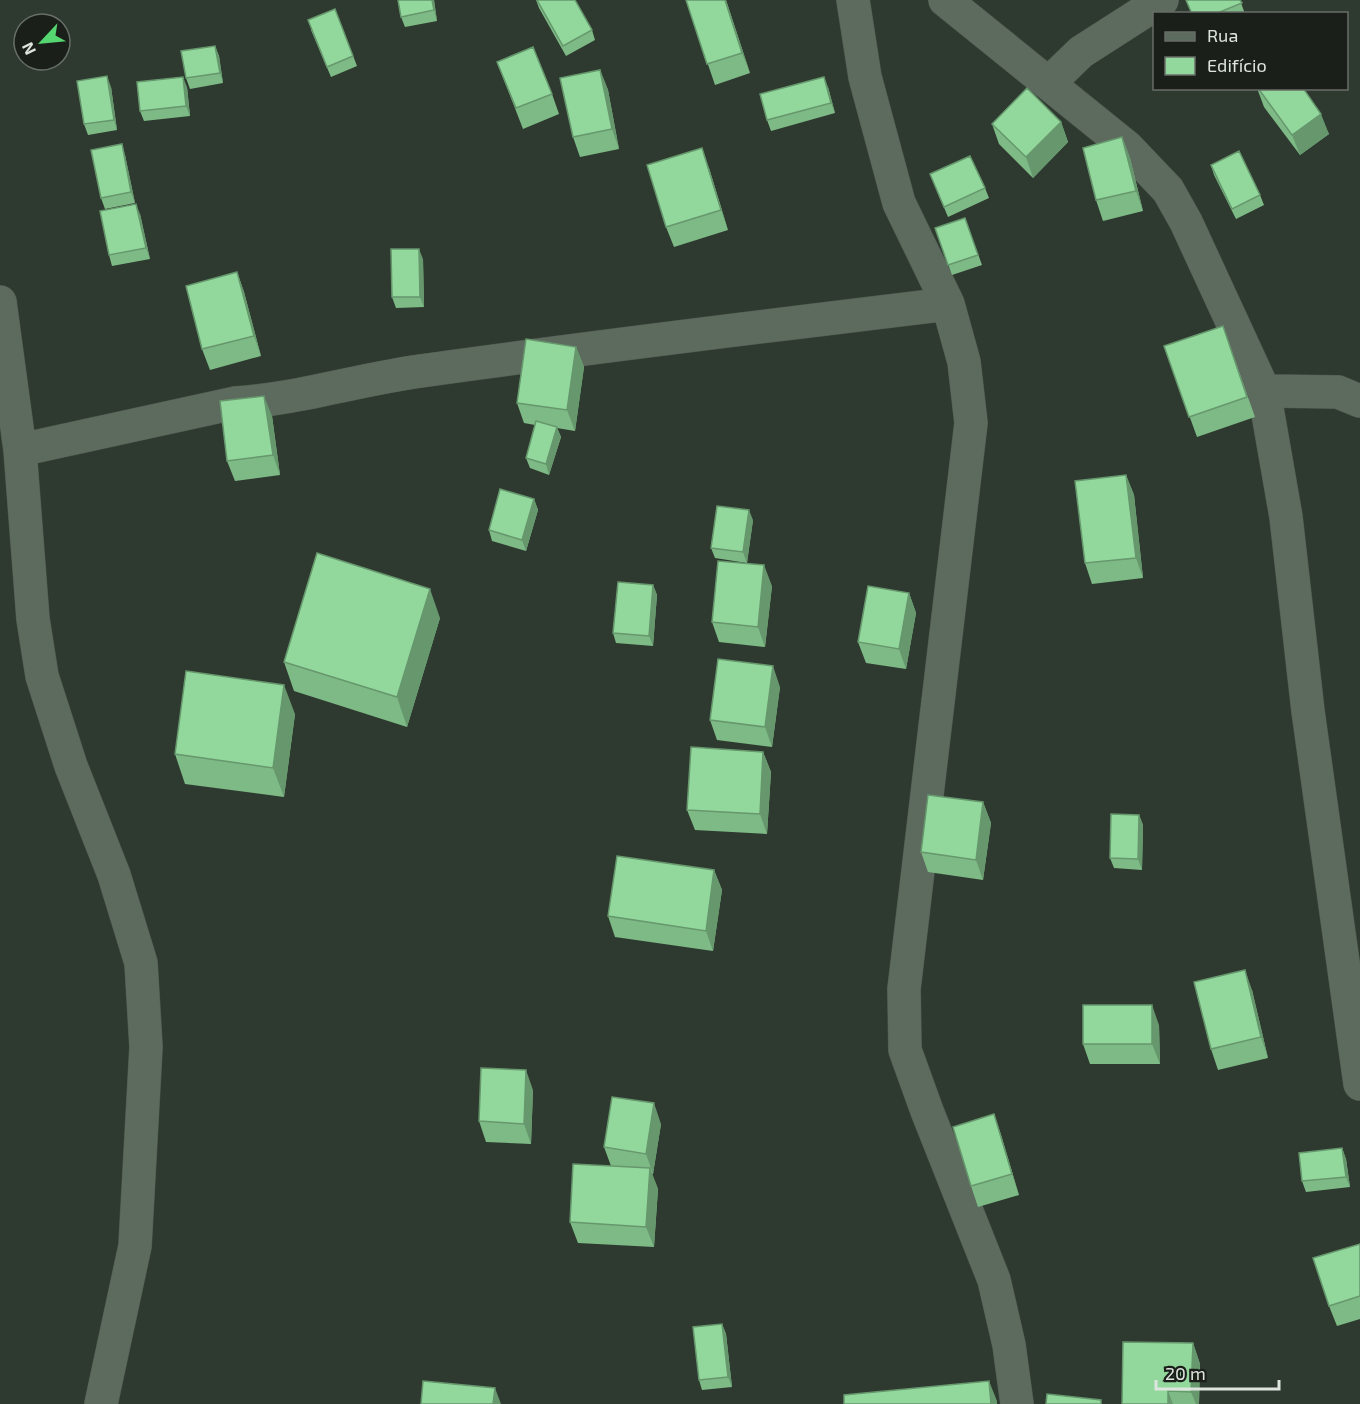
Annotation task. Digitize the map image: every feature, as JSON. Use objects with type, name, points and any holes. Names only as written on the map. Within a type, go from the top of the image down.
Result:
[{"type":"street","points":[[853,0],[865,76],[899,203],[948,304],[964,362],[971,423],[904,988],[905,1050],[994,1280],[1009,1345],[1017,1404]]},
{"type":"street","points":[[945,0],[1128,147],[1168,190],[1186,222],[1264,391],[1286,517],[1308,711],[1360,1084]]},
{"type":"street","points":[[1048,83],[1081,52],[1162,0]]},
{"type":"street","points":[[0,302],[20,450],[33,619],[42,676],[71,766],[114,875],[141,963],[146,1047],[135,1246],[101,1404]]},
{"type":"street","points":[[20,450],[235,403],[269,401],[385,375],[948,304]]},
{"type":"street","points":[[1264,391],[1338,392],[1360,401]]},
{"type":"building","points":[[398,0],[432,0],[434,10],[401,17]]},
{"type":"building","points":[[537,0],[575,0],[592,30],[563,46]]},
{"type":"building","points":[[686,0],[725,0],[742,53],[707,64]]},
{"type":"building","points":[[1186,0],[1240,0],[1242,3],[1220,12],[1191,12]]},
{"type":"building","points":[[335,9],[353,56],[327,67],[308,20]]},
{"type":"building","points":[[215,46],[220,73],[186,78],[181,51]]},
{"type":"building","points":[[533,47],[552,94],[516,108],[497,62]]},
{"type":"building","points":[[600,70],[612,129],[573,137],[560,78]]},
{"type":"building","points":[[107,76],[114,120],[84,124],[77,81]]},
{"type":"building","points":[[183,77],[186,106],[140,111],[137,82]]},
{"type":"building","points":[[824,77],[831,103],[767,120],[760,94]]},
{"type":"building","points":[[1027,88],[1061,122],[1026,157],[992,124]]},
{"type":"building","points":[[1259,90],[1304,90],[1321,114],[1292,135]]},
{"type":"building","points":[[1122,137],[1136,191],[1096,200],[1083,148]]},
{"type":"building","points":[[122,144],[131,192],[101,198],[91,150]]},
{"type":"building","points":[[702,148],[721,210],[666,227],[647,165]]},
{"type":"building","points":[[1239,151],[1260,195],[1232,209],[1211,165]]},
{"type":"building","points":[[970,156],[985,188],[944,207],[930,174]]},
{"type":"building","points":[[136,204],[146,248],[109,255],[100,211]]},
{"type":"building","points":[[965,218],[978,255],[948,265],[935,228]]},
{"type":"building","points":[[391,249],[419,249],[420,297],[392,297]]},
{"type":"building","points":[[237,272],[254,336],[202,349],[186,286]]},
{"type":"building","points":[[1223,326],[1247,397],[1189,417],[1164,346]]},
{"type":"building","points":[[526,339],[576,347],[567,410],[517,403]]},
{"type":"building","points":[[264,396],[273,455],[227,461],[220,401]]},
{"type":"building","points":[[536,421],[557,427],[546,464],[526,458]]},
{"type":"building","points":[[1126,475],[1136,558],[1085,563],[1075,481]]},
{"type":"building","points":[[500,489],[534,499],[522,540],[489,530]]},
{"type":"building","points":[[717,506],[749,510],[743,552],[711,548]]},
{"type":"building","points":[[317,553],[430,589],[397,697],[284,662]]},
{"type":"building","points":[[718,561],[764,565],[758,627],[712,622]]},
{"type":"building","points":[[618,582],[653,585],[649,636],[613,633]]},
{"type":"building","points":[[868,586],[909,593],[899,649],[858,642]]},
{"type":"building","points":[[718,659],[773,666],[765,727],[710,720]]},
{"type":"building","points":[[186,671],[284,685],[273,768],[175,754]]},
{"type":"building","points":[[691,747],[763,752],[760,814],[687,810]]},
{"type":"building","points":[[928,795],[983,802],[976,860],[921,852]]},
{"type":"building","points":[[1111,814],[1139,815],[1138,859],[1110,858]]},
{"type":"building","points":[[617,856],[714,870],[706,931],[608,916]]},
{"type":"building","points":[[1245,970],[1261,1037],[1211,1049],[1194,982]]},
{"type":"building","points":[[1083,1005],[1152,1005],[1152,1044],[1083,1044]]},
{"type":"building","points":[[481,1068],[526,1070],[524,1124],[479,1121]]},
{"type":"building","points":[[612,1097],[654,1103],[646,1154],[604,1147]]},
{"type":"building","points":[[994,1114],[1012,1174],[971,1186],[953,1127]]},
{"type":"building","points":[[1342,1148],[1346,1177],[1302,1181],[1299,1153]]},
{"type":"building","points":[[573,1164],[650,1168],[646,1227],[570,1222]]},
{"type":"building","points":[[1360,1244],[1360,1296],[1329,1306],[1313,1258]]},
{"type":"building","points":[[722,1324],[728,1377],[699,1380],[693,1327]]},
{"type":"building","points":[[1123,1342],[1193,1343],[1191,1392],[1168,1391],[1168,1404],[1122,1404]]},
{"type":"building","points":[[423,1381],[495,1388],[493,1404],[421,1404]]},
{"type":"building","points":[[989,1381],[991,1404],[844,1404],[844,1395]]},
{"type":"building","points":[[1047,1394],[1101,1400],[1101,1404],[1046,1404]]}]
